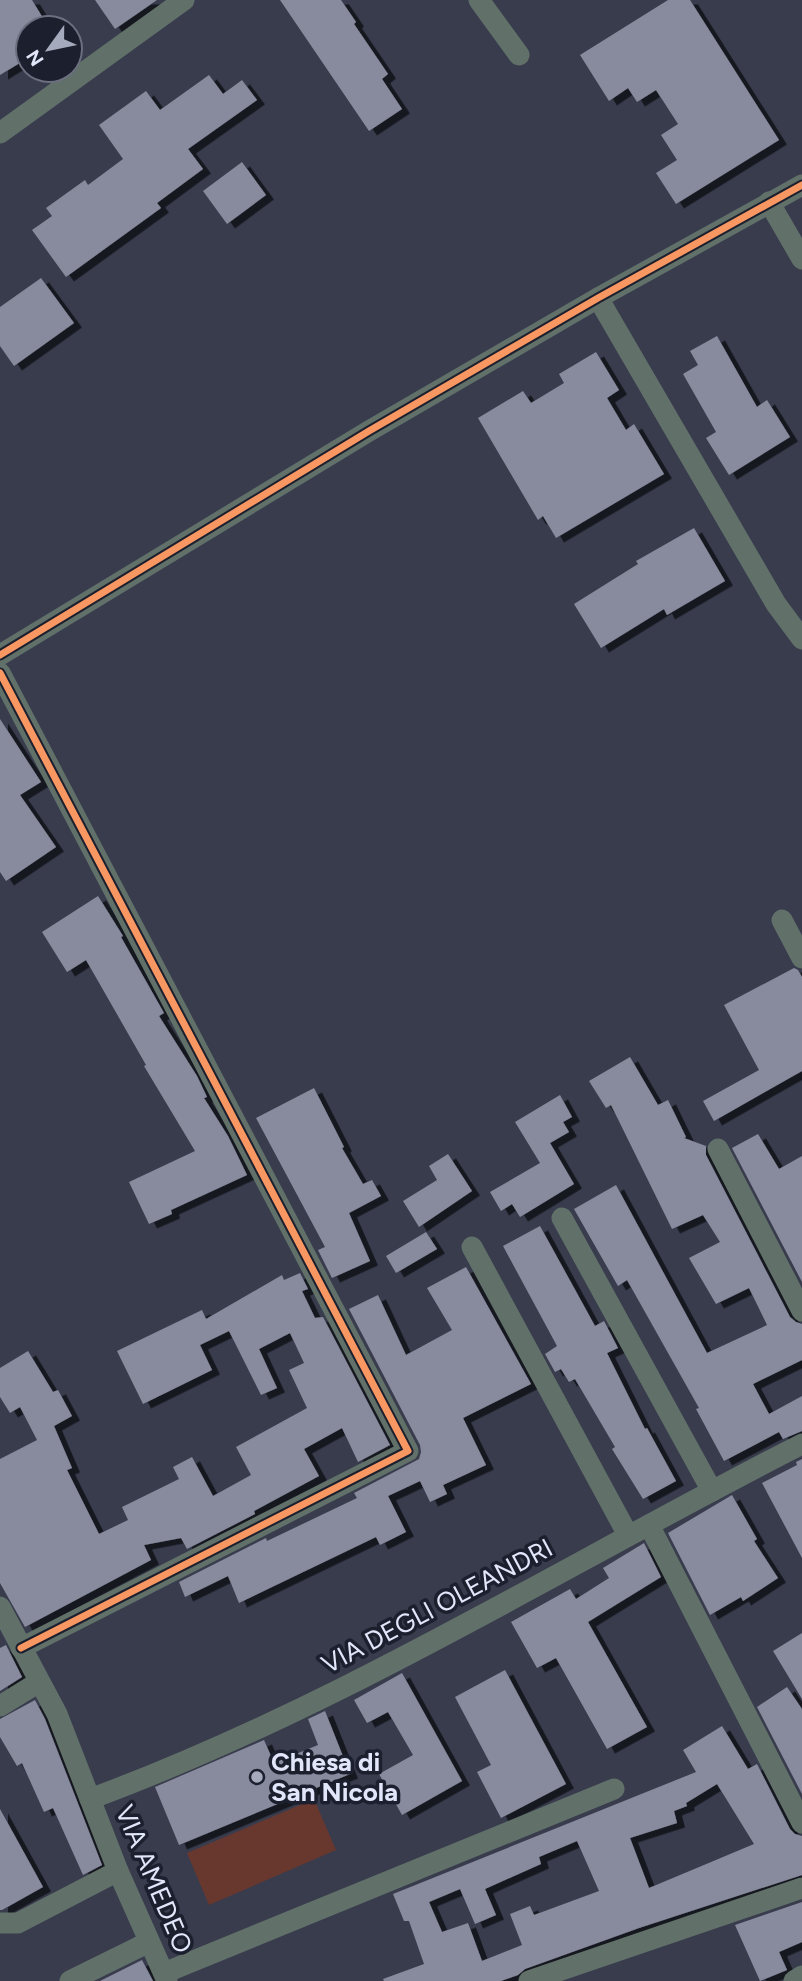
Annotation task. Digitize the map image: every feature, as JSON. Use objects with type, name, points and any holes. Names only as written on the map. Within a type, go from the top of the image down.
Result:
[{"type":"street","points":[[0,133],[184,0]]},
{"type":"street","points":[[479,0],[519,55]]},
{"type":"street","points":[[0,655],[369,431],[598,298],[802,185]]},
{"type":"street","points":[[769,202],[802,259]]},
{"type":"street","points":[[598,298],[776,604],[802,639]]},
{"type":"street","points":[[0,673],[408,1451],[21,1647]]},
{"type":"street","points":[[782,920],[802,958]]},
{"type":"street","points":[[718,1149],[802,1311]]},
{"type":"street","points":[[562,1218],[712,1491]]},
{"type":"street","points":[[472,1247],[628,1535]]},
{"type":"street","name":"VIA DEGLI OLEANDRI","points":[[90,1799],[141,1780],[367,1677],[802,1444]]},
{"type":"street","points":[[649,1525],[802,1823]]},
{"type":"street","name":"VIA AMEDEO","points":[[0,1606],[57,1714],[118,1871],[165,1977]]},
{"type":"street","points":[[0,1706],[39,1682]]},
{"type":"street","points":[[165,1977],[614,1789]]},
{"type":"street","points":[[0,1923],[18,1923],[118,1871]]},
{"type":"street","points":[[529,1981],[802,1888]]},
{"type":"street","points":[[70,1981],[149,1942]]},
{"type":"street","points":[[794,1981],[802,1976]]},
{"type":"shaded area","points":[[314,1799],[336,1850],[209,1905],[187,1853]]},
{"type":"building","points":[[0,0],[32,0],[40,14],[14,14],[14,66],[0,75]]},
{"type":"building","points":[[95,0],[157,0],[115,29]]},
{"type":"building","points":[[280,0],[341,0],[388,74],[382,79],[402,109],[369,131]]},
{"type":"building","points":[[668,0],[690,0],[779,140],[676,204],[656,173],[677,160],[661,135],[678,124],[656,90],[637,102],[628,88],[609,101],[580,55]]},
{"type":"building","points":[[209,75],[223,94],[242,80],[257,100],[188,149],[203,169],[157,203],[161,208],[66,277],[32,230],[52,216],[46,208],[85,180],[88,185],[123,159],[99,125],[146,91],[160,110]]},
{"type":"building","points":[[242,162],[266,195],[227,224],[203,191]]},
{"type":"building","points":[[41,278],[74,323],[14,366],[0,346],[0,307]]},
{"type":"building","points":[[717,336],[757,407],[767,400],[790,437],[729,475],[706,438],[716,432],[683,374],[698,365],[690,351]]},
{"type":"building","points":[[596,352],[619,390],[607,398],[626,430],[634,424],[664,474],[556,538],[543,516],[538,520],[478,418],[523,391],[531,403],[564,383],[559,374]]},
{"type":"building","points":[[694,528],[725,581],[667,615],[664,609],[601,648],[574,604],[638,564],[636,561]]},
{"type":"building","points":[[0,719],[41,782],[20,795],[56,847],[6,881],[0,872]]},
{"type":"building","points":[[98,896],[123,936],[121,937],[164,1013],[159,1016],[197,1076],[207,1097],[204,1098],[228,1136],[247,1175],[171,1210],[172,1214],[149,1224],[129,1182],[195,1151],[144,1066],[146,1065],[86,960],[67,972],[42,932]]},
{"type":"building","points":[[794,968],[802,977],[802,1071],[714,1121],[703,1101],[759,1070],[724,1005]]},
{"type":"building","points":[[630,1057],[658,1105],[668,1100],[686,1137],[684,1138],[706,1146],[706,1155],[790,1317],[802,1324],[802,1360],[753,1384],[769,1414],[802,1396],[802,1431],[783,1439],[779,1432],[724,1461],[696,1409],[699,1408],[627,1280],[618,1286],[574,1209],[616,1185],[707,1353],[767,1325],[749,1288],[716,1304],[689,1258],[720,1242],[703,1215],[672,1229],[611,1105],[606,1108],[589,1081]]},
{"type":"building","points":[[314,1088],[344,1147],[342,1148],[363,1184],[372,1180],[381,1196],[349,1213],[370,1261],[332,1278],[318,1250],[325,1247],[256,1118]]},
{"type":"building","points":[[560,1095],[572,1117],[563,1122],[569,1132],[550,1143],[574,1184],[520,1217],[512,1204],[501,1211],[490,1192],[540,1163],[515,1122]]},
{"type":"building","points":[[758,1134],[779,1169],[802,1156],[802,1282],[732,1148]]},
{"type":"building","points":[[448,1154],[472,1191],[419,1227],[403,1201],[437,1180],[429,1166]]},
{"type":"building","points":[[540,1226],[595,1326],[604,1321],[618,1348],[607,1353],[645,1429],[647,1428],[676,1481],[643,1499],[612,1449],[615,1447],[575,1379],[569,1382],[561,1369],[555,1372],[545,1354],[557,1346],[503,1246]]},
{"type":"building","points":[[426,1232],[437,1249],[396,1273],[386,1256]]},
{"type":"building","points":[[466,1267],[531,1384],[463,1418],[486,1465],[443,1485],[447,1494],[430,1502],[420,1481],[388,1496],[406,1532],[380,1545],[376,1537],[239,1603],[228,1576],[185,1597],[179,1582],[266,1538],[267,1541],[357,1498],[354,1493],[419,1459],[420,1445],[349,1309],[378,1295],[406,1355],[452,1330],[427,1288]]},
{"type":"building","points":[[300,1273],[308,1289],[302,1291],[315,1318],[323,1317],[390,1445],[358,1462],[342,1428],[304,1449],[319,1476],[254,1511],[255,1514],[187,1549],[181,1538],[144,1545],[151,1560],[25,1627],[0,1583],[0,1459],[37,1440],[20,1407],[10,1413],[0,1397],[0,1368],[28,1351],[53,1392],[58,1390],[72,1416],[54,1426],[72,1468],[67,1470],[99,1534],[128,1520],[122,1507],[179,1479],[173,1467],[192,1457],[213,1496],[251,1475],[236,1447],[307,1408],[289,1370],[304,1363],[290,1333],[259,1349],[277,1388],[261,1395],[229,1331],[200,1345],[212,1370],[143,1404],[117,1351],[202,1310],[206,1319],[282,1275],[284,1280]]},
{"type":"building","points":[[802,1459],[802,1558],[762,1483],[797,1465],[796,1462]]},
{"type":"building","points":[[732,1495],[757,1539],[754,1541],[778,1578],[743,1601],[741,1597],[710,1615],[668,1533]]},
{"type":"building","points":[[644,1543],[661,1577],[588,1622],[647,1727],[607,1749],[556,1658],[537,1668],[511,1622],[570,1589],[576,1599],[609,1578],[603,1568]]},
{"type":"building","points":[[802,1633],[802,1699],[773,1651]]},
{"type":"building","points":[[6,1645],[22,1677],[0,1691],[0,1648]]},
{"type":"building","points":[[505,1670],[566,1784],[501,1818],[477,1772],[491,1765],[455,1697]]},
{"type":"building","points":[[402,1673],[462,1781],[402,1815],[379,1774],[413,1755],[388,1712],[367,1723],[354,1700]]},
{"type":"building","points":[[787,1687],[802,1709],[802,1794],[757,1707]]},
{"type":"building","points":[[35,1700],[45,1719],[102,1865],[83,1875],[53,1808],[44,1812],[22,1763],[17,1766],[0,1737],[0,1719]]},
{"type":"building","name":"Chiesa di San Nicola","points":[[325,1711],[350,1774],[179,1845],[155,1787],[264,1740],[274,1763],[318,1745],[308,1719]]},
{"type":"building","points":[[722,1726],[748,1769],[757,1764],[790,1829],[802,1836],[802,1875],[639,1928],[525,1969],[518,1975],[501,1981],[384,1981],[383,1979],[424,1964],[409,1921],[404,1921],[393,1894],[696,1772],[683,1750]],"holes":[[[717,1784],[754,1844],[649,1888],[630,1838],[677,1823],[674,1811],[687,1806],[686,1803]],[[577,1841],[599,1891],[534,1915],[530,1906],[510,1914],[522,1945],[482,1961],[468,1923],[442,1932],[429,1902],[460,1889],[475,1924],[496,1915],[485,1889],[541,1864],[539,1857]]]},
{"type":"building","points":[[0,1809],[43,1887],[2,1910],[0,1910]]},
{"type":"building","points":[[802,1902],[802,1942],[779,1952],[787,1970],[760,1981],[735,1925]]},
{"type":"building","points":[[142,1960],[153,1981],[100,1981]]},
{"type":"cycle path","points":[[0,655],[369,431],[598,298],[802,185]]},
{"type":"cycle path","points":[[0,673],[408,1451],[21,1648]]},
{"type":"place","name":"Chiesa di San Nicola","points":[[257,1777]]}]
